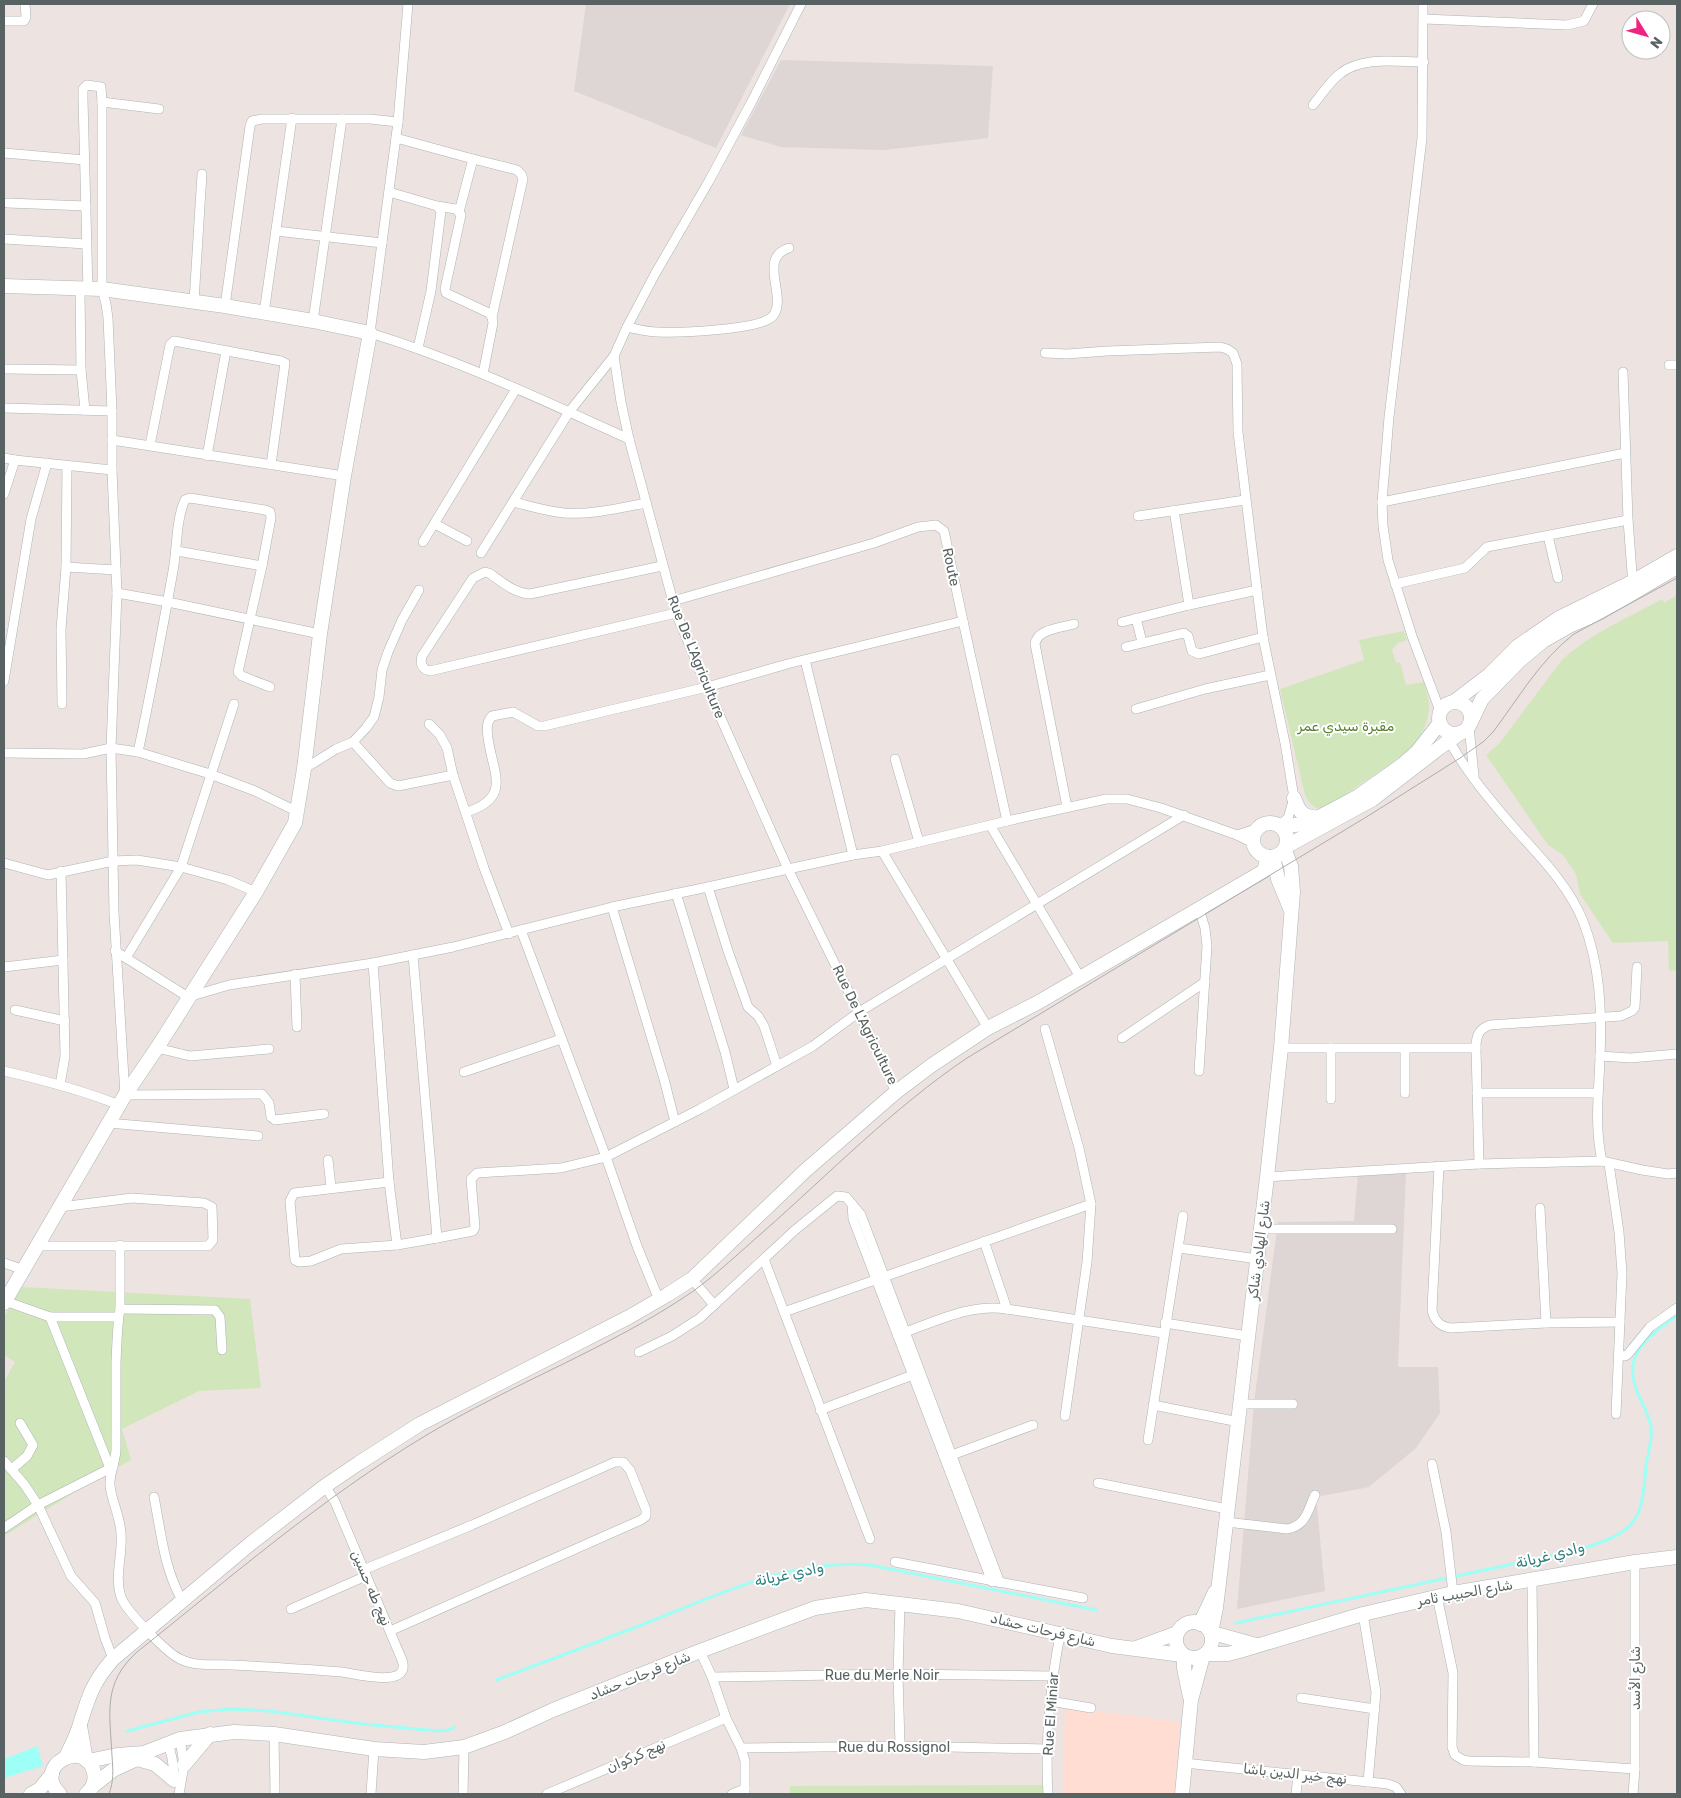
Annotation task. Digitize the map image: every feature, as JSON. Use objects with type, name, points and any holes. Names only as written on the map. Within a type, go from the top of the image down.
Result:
[{"type":"street","points":[[4,21],[24,21],[26,17],[25,4]]},
{"type":"street","points":[[222,1350],[220,1317],[215,1310],[50,1317],[4,1302],[108,1123],[256,892],[295,823],[304,769],[320,634],[344,476],[370,332],[398,122],[408,4]]},
{"type":"street","points":[[481,553],[569,412],[614,356],[655,274],[746,112],[801,4]]},
{"type":"street","points":[[1423,4],[1422,146],[1389,417],[1382,502],[1384,543],[1395,584],[1434,696],[1443,702],[1474,778],[1496,807],[1549,868],[1574,902],[1593,954],[1597,976],[1600,1017],[1597,1130],[1619,1232],[1622,1273],[1616,1414]]},
{"type":"street","points":[[1424,19],[1567,25],[1584,21],[1593,4]]},
{"type":"street","points":[[1313,105],[1332,80],[1349,68],[1375,62],[1424,62]]},
{"type":"street","points":[[85,410],[81,370],[86,244],[83,109],[84,86],[87,84],[100,87],[102,102],[102,289],[108,318],[117,593],[111,748],[115,951],[122,1100]]},
{"type":"street","points":[[102,102],[159,109]]},
{"type":"street","points":[[225,306],[250,123],[255,119],[292,118],[370,119],[398,122]]},
{"type":"street","points":[[264,313],[292,118]]},
{"type":"street","points":[[313,321],[342,119]]},
{"type":"street","points":[[396,138],[517,170],[522,174],[523,179],[492,317],[493,323],[483,374]]},
{"type":"street","points":[[4,153],[85,160]]},
{"type":"street","points":[[446,293],[444,289],[461,215],[459,212],[473,159]]},
{"type":"street","points":[[194,301],[202,174]]},
{"type":"street","points":[[388,192],[437,206],[456,209],[459,212]]},
{"type":"street","points":[[7,203],[86,206]]},
{"type":"street","points":[[418,348],[431,291],[441,216],[441,211],[437,206]]},
{"type":"street","points":[[276,231],[382,243]]},
{"type":"street","points":[[4,239],[86,244]]},
{"type":"street","points":[[627,327],[655,332],[704,331],[726,329],[766,321],[774,315],[777,305],[773,278],[775,262],[780,252],[789,248]]},
{"type":"street","points":[[4,286],[102,289],[194,301],[370,332],[418,348],[483,374],[628,440]]},
{"type":"street","points":[[431,291],[446,293],[488,313],[492,317]]},
{"type":"street","points":[[150,445],[172,342],[174,341],[281,361],[285,364],[271,465]]},
{"type":"street","points":[[1045,353],[1067,354],[1220,347],[1233,353],[1236,364],[1238,432],[1245,500],[1270,675],[1285,743],[1294,798],[1301,813],[1306,816],[1319,818]]},
{"type":"street","points":[[207,456],[226,351]]},
{"type":"street","name":"Rue De L'Agriculture","points":[[614,356],[620,402],[628,440],[676,613],[788,869],[859,1012],[896,1092]]},
{"type":"street","points":[[4,369],[81,370]]},
{"type":"street","points":[[1623,372],[1628,520],[1633,587]]},
{"type":"street","points":[[423,542],[516,389]]},
{"type":"street","points":[[4,408],[112,411]]},
{"type":"street","points":[[112,440],[344,476]]},
{"type":"street","points":[[1382,502],[1625,453]]},
{"type":"street","points":[[4,458],[112,470]]},
{"type":"street","points":[[4,494],[15,460]]},
{"type":"street","points":[[4,681],[31,519],[47,464]]},
{"type":"street","points":[[62,704],[61,629],[66,568],[67,466]]},
{"type":"street","points":[[138,752],[168,602],[177,550],[181,508],[185,500],[190,498],[270,512],[271,518],[262,566],[238,672],[242,676],[270,687]]},
{"type":"street","points":[[1138,516],[1245,500]]},
{"type":"street","points":[[514,502],[566,513],[614,509],[646,503]]},
{"type":"street","points":[[1174,510],[1189,604]]},
{"type":"street","points":[[1395,584],[1465,568],[1487,547],[1628,520]]},
{"type":"street","points":[[435,524],[467,541]]},
{"type":"street","name":"Route","points":[[672,601],[874,543],[918,527],[936,525],[944,531],[964,621]]},
{"type":"street","points":[[1548,536],[1558,578]]},
{"type":"street","points":[[177,550],[262,566]]},
{"type":"street","points":[[1255,840],[1260,854],[1278,853],[1373,799],[1439,748],[1450,721],[1482,699],[1519,661],[1543,641],[1570,625],[1599,613],[1677,556]]},
{"type":"street","points":[[662,566],[530,594],[522,594],[514,590],[489,573],[479,574],[467,586],[422,656],[421,665],[430,671],[676,613]]},
{"type":"street","points":[[1244,884],[1257,861],[1255,840],[1260,826],[1270,822],[1281,826],[1308,823],[1357,797],[1417,752],[1450,721],[1489,675],[1518,646],[1559,618],[1677,567]]},
{"type":"street","points":[[66,568],[116,570]]},
{"type":"street","points":[[304,769],[336,749],[352,742],[374,717],[379,697],[382,670],[390,646],[419,590]]},
{"type":"street","points":[[1122,622],[1189,604],[1257,590]]},
{"type":"street","points":[[117,593],[320,634]]},
{"type":"street","points":[[1136,618],[1142,642]]},
{"type":"street","points":[[467,812],[488,802],[496,790],[496,777],[487,730],[488,722],[492,716],[514,712],[538,726],[544,726],[707,687],[806,660],[964,621],[1007,821]]},
{"type":"street","points":[[1067,808],[1035,644],[1036,637],[1041,633],[1074,624]]},
{"type":"street","points":[[1126,646],[1184,633],[1188,636],[1192,651],[1199,654],[1264,637]]},
{"type":"street","points":[[806,660],[854,855]]},
{"type":"street","points":[[1136,709],[1205,689],[1270,675]]},
{"type":"street","points":[[126,958],[181,867],[234,704]]},
{"type":"street","points":[[1450,721],[1474,778]]},
{"type":"street","points":[[429,724],[444,741],[484,868],[509,934]]},
{"type":"street","points":[[352,742],[390,783],[398,786],[454,775]]},
{"type":"street","points":[[4,753],[83,754],[111,748],[138,752],[210,774],[255,791],[298,812]]},
{"type":"street","points":[[895,759],[919,842]]},
{"type":"street","points":[[1281,826],[1288,818],[1294,798]]},
{"type":"street","points":[[115,951],[188,997],[229,985],[413,955],[509,934],[612,907],[708,888],[854,855],[882,852],[1106,799],[1127,799],[1255,840]]},
{"type":"street","points":[[389,1182],[332,1187],[294,1193],[290,1201],[295,1260],[299,1262],[311,1261],[341,1249],[397,1245],[473,1231],[475,1226],[471,1179],[477,1172],[561,1168],[606,1157],[675,1122],[813,1046],[859,1012],[1184,816]]},
{"type":"street","points":[[990,825],[1080,977]]},
{"type":"street","points":[[66,1757],[80,1726],[84,1708],[95,1682],[114,1658],[250,1544],[325,1486],[420,1424],[629,1317],[692,1279],[806,1170],[896,1092],[932,1065],[988,1028],[1037,1003],[1264,871],[1278,853],[1287,834],[1281,826]]},
{"type":"street","points":[[1237,835],[1255,840]]},
{"type":"street","points":[[882,852],[988,1028]]},
{"type":"street","name":"شارع الهادي شاكر","points":[[1278,853],[1278,879],[1292,917]]},
{"type":"street","name":"شارع الهادي شاكر","points":[[1212,1634],[1262,1229],[1292,917],[1293,875],[1290,863],[1278,853]]},
{"type":"street","points":[[4,863],[48,875],[113,861],[137,860],[181,867],[228,880],[256,892]]},
{"type":"street","points":[[1264,871],[1278,879]]},
{"type":"street","points":[[60,1085],[65,1056],[61,872]]},
{"type":"street","points":[[708,888],[748,1007],[758,1016],[764,1026],[777,1066]]},
{"type":"street","points":[[676,893],[725,1052],[734,1089]]},
{"type":"street","points":[[612,907],[664,1079],[675,1122]]},
{"type":"street","points":[[1199,908],[1205,928],[1207,946],[1199,1071]]},
{"type":"street","points":[[521,930],[659,1300]]},
{"type":"street","points":[[413,955],[437,1238]]},
{"type":"street","points":[[4,967],[64,960]]},
{"type":"street","points":[[373,963],[389,1182],[397,1245]]},
{"type":"street","points":[[1479,1164],[1476,1048],[1478,1032],[1490,1025],[1621,1016],[1632,1011],[1635,1007],[1637,967]]},
{"type":"street","points":[[295,974],[297,1027]]},
{"type":"street","points":[[1122,1038],[1206,982]]},
{"type":"street","points":[[15,1010],[65,1021]]},
{"type":"street","points":[[1044,1029],[1079,1148],[1091,1204],[1087,1262],[1065,1416]]},
{"type":"street","points":[[464,1072],[561,1039]]},
{"type":"street","points":[[156,1048],[190,1056],[269,1048]]},
{"type":"street","points":[[1280,1048],[1476,1048]]},
{"type":"street","points":[[1331,1048],[1331,1098]]},
{"type":"street","points":[[1405,1049],[1405,1093]]},
{"type":"street","points":[[1600,1056],[1630,1058],[1677,1054]]},
{"type":"street","points":[[4,1070],[97,1096],[122,1100],[262,1094],[267,1099],[271,1117],[275,1120],[324,1114]]},
{"type":"street","points":[[1477,1093],[1598,1093]]},
{"type":"street","points":[[108,1123],[258,1136]]},
{"type":"street","points":[[328,1160],[332,1187]]},
{"type":"street","points":[[1267,1177],[1479,1164],[1605,1163],[1656,1172],[1677,1173]]},
{"type":"street","points":[[1439,1166],[1433,1316],[1441,1325],[1451,1328],[1546,1323],[1620,1322]]},
{"type":"street","points":[[639,1352],[686,1328],[700,1318],[834,1198],[846,1197],[852,1204],[853,1219],[880,1278],[902,1333],[996,1583]]},
{"type":"street","points":[[38,1246],[208,1246],[212,1240],[212,1207],[204,1203],[132,1198],[60,1207]]},
{"type":"street","points":[[784,1312],[1091,1204]]},
{"type":"street","points":[[1540,1208],[1546,1323]]},
{"type":"street","points":[[1148,1440],[1163,1333],[1183,1216]]},
{"type":"street","points":[[1262,1229],[1392,1230]]},
{"type":"street","points":[[984,1241],[1007,1308]]},
{"type":"street","points":[[120,1245],[116,1451],[110,1484],[120,1520],[122,1536],[118,1587],[121,1598],[127,1608],[147,1629]]},
{"type":"street","points":[[1179,1248],[1258,1259]]},
{"type":"street","points":[[764,1259],[870,1539]]},
{"type":"street","points":[[4,1263],[24,1270]]},
{"type":"street","points":[[692,1279],[714,1305]]},
{"type":"street","points":[[902,1333],[971,1309],[995,1307],[1163,1333]]},
{"type":"street","points":[[1619,1355],[1625,1356],[1628,1354],[1650,1327],[1677,1308]]},
{"type":"street","points":[[50,1317],[112,1468]]},
{"type":"street","points":[[1165,1323],[1248,1336]]},
{"type":"street","points":[[820,1410],[917,1374]]},
{"type":"street","points":[[917,1374],[952,1455],[996,1583]]},
{"type":"street","points":[[1241,1404],[1293,1404]]},
{"type":"street","points":[[1153,1405],[1239,1422]]},
{"type":"street","points":[[12,1469],[30,1453],[33,1445],[20,1423]]},
{"type":"street","points":[[952,1455],[1033,1425]]},
{"type":"street","points":[[4,1461],[38,1505],[71,1576],[95,1603],[105,1638],[114,1658]]},
{"type":"street","points":[[291,1609],[365,1573],[615,1462],[623,1462],[630,1470],[646,1510],[646,1516],[642,1520],[390,1631]]},
{"type":"street","points":[[1432,1464],[1446,1532],[1452,1590]]},
{"type":"street","points":[[4,1528],[38,1505],[112,1468]]},
{"type":"street","points":[[1098,1483],[1287,1529],[1296,1528],[1304,1521],[1315,1495]]},
{"type":"street","name":"نهج طه حسين","points":[[147,1629],[171,1654],[181,1660],[201,1664],[321,1670],[386,1678],[401,1674],[404,1669],[402,1660],[334,1502],[325,1486]]},
{"type":"street","points":[[154,1497],[168,1570],[173,1586],[182,1600]]},
{"type":"street","name":"شارع الحبيب ثامر","points":[[1204,1655],[1228,1654],[1363,1614],[1437,1596],[1452,1590],[1532,1581],[1635,1562],[1677,1557]]},
{"type":"street","points":[[895,1562],[996,1583],[1083,1598]]},
{"type":"street","name":"شارع الأسد","points":[[1633,1794],[1635,1562]]},
{"type":"street","points":[[1532,1581],[1534,1762]]},
{"type":"street","name":"شارع الهادي شاكر","points":[[1200,1624],[1219,1582]]},
{"type":"street","points":[[1437,1596],[1453,1673],[1452,1747],[1454,1755],[1463,1760],[1534,1762],[1634,1769]]},
{"type":"street","name":"شارع فرحات حشاد","points":[[90,1789],[113,1770],[141,1756],[174,1741],[210,1734],[234,1732],[274,1734],[374,1749],[424,1752],[464,1747],[505,1732],[553,1710],[700,1651],[815,1608],[866,1600],[958,1610],[1112,1646],[1183,1655]]},
{"type":"street","points":[[900,1604],[898,1674],[900,1746]]},
{"type":"street","points":[[1363,1614],[1374,1676],[1375,1709],[1368,1782]]},
{"type":"street","points":[[1191,1700],[1183,1655],[1176,1644],[1177,1632],[1187,1624],[1200,1624],[1212,1634],[1257,1645]]},
{"type":"street","name":"شارع فرحات حشاد","points":[[1136,1649],[1177,1632]]},
{"type":"street","points":[[1182,1794],[1191,1700],[1204,1655],[1212,1646],[1212,1634]]},
{"type":"street","name":"Rue El Miniar","points":[[1048,1794],[1047,1749],[1050,1701],[1052,1676],[1060,1635]]},
{"type":"street","points":[[700,1651],[712,1677],[726,1718],[742,1748],[745,1761],[745,1791],[732,1794]]},
{"type":"street","points":[[1183,1655],[1193,1659],[1204,1655]]},
{"type":"street","name":"Rue du Merle Noir","points":[[712,1677],[898,1674],[1052,1676]]},
{"type":"street","points":[[1301,1698],[1375,1709]]},
{"type":"street","points":[[1050,1701],[1091,1708]]},
{"type":"street","name":"نهج كركوان","points":[[547,1794],[726,1718]]},
{"type":"street","points":[[80,1726],[87,1760],[94,1772],[90,1789]]},
{"type":"street","points":[[178,1794],[184,1764],[210,1734]]},
{"type":"street","points":[[274,1734],[275,1794]]},
{"type":"street","points":[[174,1741],[184,1764]]},
{"type":"street","points":[[174,1741],[172,1758],[174,1780],[178,1794]]},
{"type":"street","name":"Rue du Rossignol","points":[[742,1748],[900,1746],[1047,1749]]},
{"type":"street","points":[[463,1794],[464,1747]]},
{"type":"street","points":[[371,1794],[374,1749]]},
{"type":"street","points":[[31,1794],[40,1788],[52,1774],[58,1762],[66,1757],[80,1756],[87,1760]]},
{"type":"street","name":"شارع فرحات حشاد","points":[[87,1760],[112,1756],[141,1756]]},
{"type":"street","points":[[141,1756],[155,1764],[174,1780]]},
{"type":"street","name":"نهج خير الدين باشا","points":[[1184,1763],[1392,1784],[1401,1794]]},
{"type":"street","points":[[52,1774],[54,1788],[60,1794]]},
{"type":"street","points":[[1296,1794],[1298,1775]]},
{"type":"shaded area","points":[[586,4],[790,4],[716,148],[574,91]]},
{"type":"shaded area","points":[[781,60],[993,66],[988,138],[884,150],[781,147],[741,135]]},
{"type":"shaded area","points":[[1406,1172],[1398,1367],[1438,1367],[1440,1413],[1416,1448],[1369,1487],[1316,1497],[1325,1591],[1237,1609],[1254,1403],[1278,1222],[1354,1221],[1358,1174]]},
{"type":"shaded area","points":[[1065,1707],[1180,1722],[1175,1794],[1063,1794]]},
{"type":"green space","points":[[1677,595],[1677,970],[1669,971],[1668,941],[1613,943],[1580,894],[1576,874],[1563,855],[1548,845],[1486,755],[1499,744],[1561,661],[1572,651],[1622,620],[1662,599],[1664,603]]},
{"type":"green space","name":"مقبرة سيدي عمر","points":[[1404,631],[1407,640],[1398,643],[1392,650],[1396,663],[1400,662],[1406,685],[1424,682],[1429,700],[1429,711],[1421,734],[1412,749],[1324,809],[1314,807],[1305,795],[1280,689],[1364,660],[1359,640]]},
{"type":"green space","points":[[21,1287],[250,1299],[261,1388],[199,1391],[122,1429],[131,1460],[4,1536],[4,1382],[15,1362],[4,1355],[4,1317]]},
{"type":"green space","points":[[1045,1785],[1045,1794],[790,1794],[790,1786]]},
{"type":"water","points":[[37,1746],[43,1766],[4,1778],[4,1759]]},
{"type":"waterway","name":"وادي غريانة","points":[[1236,1623],[1578,1550],[1612,1538],[1620,1533],[1633,1522],[1640,1508],[1651,1436],[1649,1419],[1634,1382],[1633,1365],[1635,1357],[1644,1343],[1677,1315]]},
{"type":"waterway","name":"وادي غريانة","points":[[496,1680],[757,1580],[813,1567],[841,1564],[870,1565],[1096,1610]]},
{"type":"waterway","points":[[127,1731],[199,1712],[230,1709],[269,1711],[363,1724],[438,1731],[449,1730],[454,1727]]},
{"type":"tram line","points":[[109,1794],[113,1775],[110,1713],[113,1688],[118,1676],[137,1652],[278,1539],[350,1485],[425,1436],[491,1399],[628,1331],[692,1292],[788,1210],[888,1119],[940,1077],[967,1058],[1368,816],[1460,758],[1483,742],[1493,732],[1530,680],[1562,644],[1574,634],[1677,578]]}]
